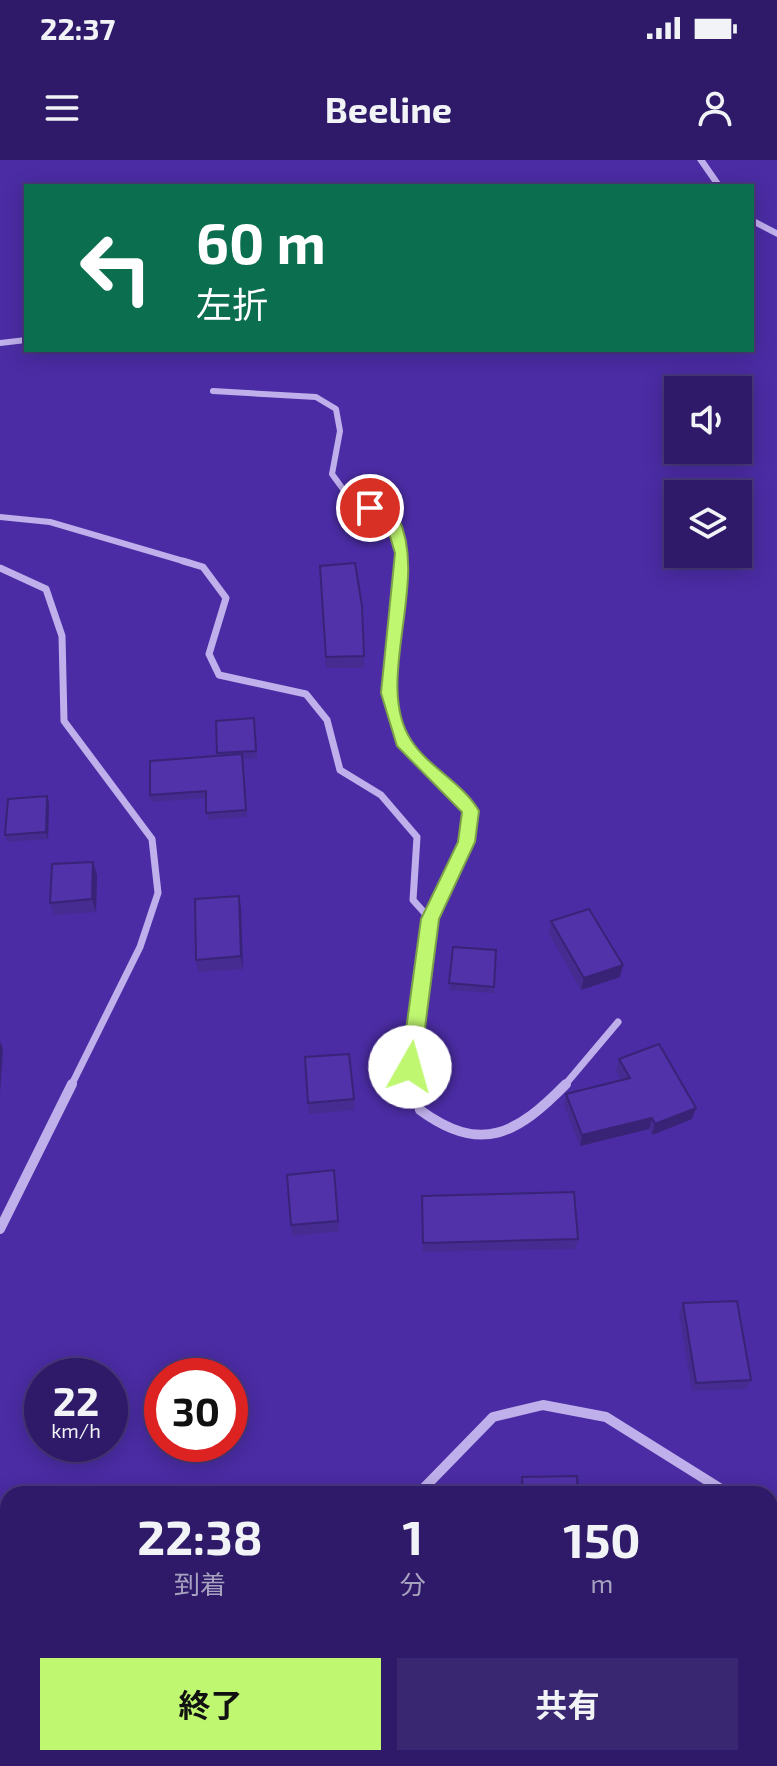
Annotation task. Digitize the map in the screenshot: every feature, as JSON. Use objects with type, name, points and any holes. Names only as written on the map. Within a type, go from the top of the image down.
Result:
[{"type":"street","points":[[701,160],[718,184]]},
{"type":"street","points":[[754,221],[777,234]]},
{"type":"street","points":[[0,343],[24,340]]},
{"type":"street","points":[[213,391],[316,397],[336,409],[340,431],[332,474],[348,496],[393,521],[402,553],[389,693],[402,742],[471,811],[466,842],[430,919],[410,1067],[420,1110],[455,1133],[503,1135],[531,1121],[618,1022]]},
{"type":"street","points":[[0,517],[50,522],[203,567],[226,598],[209,654],[219,675],[306,694],[327,720],[340,770],[381,795],[417,837],[413,900],[430,919]]},
{"type":"street","points":[[0,568],[46,589],[62,636],[64,721],[152,839],[158,893],[140,947],[0,1229]]},
{"type":"street","points":[[426,1486],[493,1417],[543,1405],[606,1417],[716,1486]]},
{"type":"shaded area","points":[[0,160],[777,160],[777,1486],[0,1486]]},
{"type":"building","points":[[355,563],[362,606],[364,656],[326,657],[320,566]]},
{"type":"building","points":[[254,718],[256,751],[217,753],[216,721]]},
{"type":"building","points":[[242,754],[246,810],[206,813],[206,791],[150,795],[150,761]]},
{"type":"building","points":[[47,796],[46,832],[5,835],[8,799]]},
{"type":"building","points":[[93,862],[92,899],[50,903],[52,864]]},
{"type":"building","points":[[239,896],[241,956],[196,960],[195,899]]},
{"type":"building","points":[[589,909],[623,965],[584,978],[551,921]]},
{"type":"building","points":[[453,947],[496,950],[494,987],[449,983]]},
{"type":"building","points":[[659,1044],[696,1108],[655,1124],[652,1118],[582,1135],[566,1094],[630,1078],[619,1059]]},
{"type":"building","points":[[349,1054],[354,1099],[308,1103],[305,1057]]},
{"type":"building","points":[[334,1170],[338,1221],[291,1225],[287,1175]]},
{"type":"building","points":[[574,1192],[578,1239],[423,1243],[422,1196]]},
{"type":"building","points":[[737,1301],[751,1380],[696,1383],[683,1303]]},
{"type":"building","points":[[577,1476],[578,1486],[523,1486],[522,1477]]},
{"type":"route","points":[[370,508],[393,521],[402,553],[389,693],[402,742],[471,811],[466,842],[430,919],[410,1067]]}]
